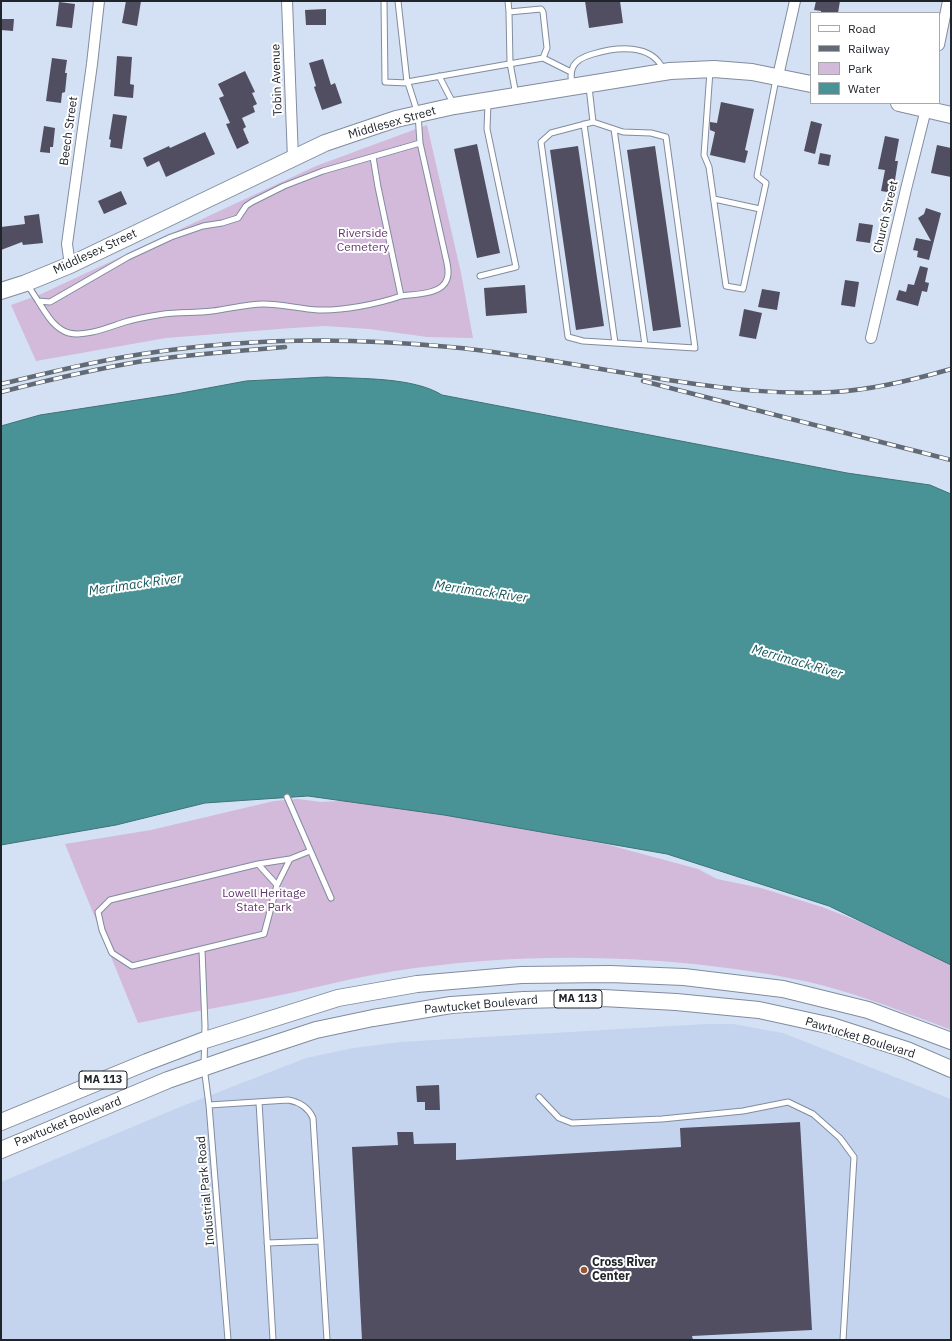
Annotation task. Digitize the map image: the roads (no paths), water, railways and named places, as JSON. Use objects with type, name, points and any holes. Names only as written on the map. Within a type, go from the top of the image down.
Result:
[{"type":"main road","name":"Middlesex Street","points":[[1,291],[26,283],[70,265],[326,143],[418,114],[454,106],[516,96],[571,79],[589,84],[664,72],[710,69],[752,72],[810,84]]},
{"type":"main road","points":[[908,104],[927,106],[951,115]]},
{"type":"main road","name":"MA 113","points":[[1,1122],[147,1062],[205,1040],[338,998],[417,984],[521,975],[610,974],[684,977],[783,989],[868,1010],[951,1041]]},
{"type":"main road","name":"Pawtucket Boulevard","points":[[1,1150],[168,1080],[316,1030],[373,1018],[451,1005],[524,1000],[603,998],[676,1002],[759,1010],[832,1026],[907,1050],[951,1069]]},
{"type":"street","name":"Beech Street","points":[[70,265],[67,244],[92,64],[99,1]]},
{"type":"street","name":"Tobin Avenue","points":[[287,1],[293,159]]},
{"type":"street","points":[[777,76],[795,1]]},
{"type":"street","points":[[940,40],[948,1]]},
{"type":"street","name":"Church Street","points":[[871,338],[927,106]]},
{"type":"lane","points":[[384,1],[386,82],[407,82],[544,58],[571,79],[573,65],[578,61],[588,56],[613,48],[641,51],[654,57],[660,63],[664,72]]},
{"type":"lane","points":[[26,283],[49,319],[68,333],[79,334],[108,329],[125,322],[146,317],[178,312],[211,311],[262,304],[317,310],[331,310],[387,301],[402,296],[437,290],[444,284],[448,276],[447,263],[420,143],[418,114],[407,82],[398,1]]},
{"type":"lane","points":[[508,1],[510,63],[516,96]]},
{"type":"lane","points":[[509,12],[541,9],[543,12],[547,48],[544,58]]},
{"type":"lane","points":[[710,69],[704,155],[709,168],[726,286],[743,289],[766,182],[757,176],[777,76]]},
{"type":"lane","points":[[438,76],[454,106]]},
{"type":"lane","points":[[589,84],[593,122]]},
{"type":"lane","points":[[480,276],[516,267],[487,130],[488,100]]},
{"type":"lane","points":[[593,122],[623,132],[651,133],[666,137],[694,348],[583,341],[568,337],[541,142],[551,133],[593,122]]},
{"type":"lane","points":[[584,124],[615,343]]},
{"type":"lane","points":[[614,129],[645,345]]},
{"type":"lane","points":[[38,301],[50,302],[128,257],[171,237],[203,226],[232,221],[238,218],[246,206],[284,186],[323,171],[420,143]]},
{"type":"lane","points":[[373,157],[378,187],[402,296]]},
{"type":"lane","points":[[714,198],[760,209]]},
{"type":"lane","points":[[287,797],[331,898]]},
{"type":"lane","points":[[290,859],[277,885],[264,934],[132,966],[112,953],[102,930],[98,912],[110,900],[258,864],[290,859],[310,852]]},
{"type":"lane","points":[[258,864],[277,885]]},
{"type":"lane","name":"Industrial Park Road","points":[[202,950],[205,1040],[204,1067],[209,1105],[228,1340]]},
{"type":"lane","points":[[539,1097],[559,1118],[572,1122],[662,1119],[743,1111],[788,1102],[813,1114],[840,1138],[854,1157],[843,1340]]},
{"type":"lane","points":[[209,1105],[288,1100],[303,1105],[310,1111],[313,1118],[326,1340]]},
{"type":"lane","points":[[259,1102],[273,1340]]},
{"type":"lane","points":[[267,1243],[321,1241]]},
{"type":"water","name":"Merrimack River","points":[[327,377],[402,382],[430,389],[442,395],[847,473],[930,485],[951,494],[951,965],[829,906],[667,854],[444,815],[308,796],[205,803],[116,825],[1,845],[1,426],[40,415],[176,394],[246,381]]},
{"type":"railway","points":[[1,384],[89,364],[142,354],[219,345],[296,341],[374,342],[450,347],[535,358],[695,384],[734,389],[793,393],[848,391],[878,387],[908,381],[951,369]]},
{"type":"railway","points":[[1,392],[72,375],[143,361],[285,347]]},
{"type":"railway","points":[[643,381],[951,460]]},
{"type":"place","name":"Cross River Center","points":[[584,1270]]},
{"type":"park label","name":"Riverside Cemetery","points":[[363,241]]},
{"type":"park label","name":"Lowell Heritage State Park","points":[[264,901]]}]
